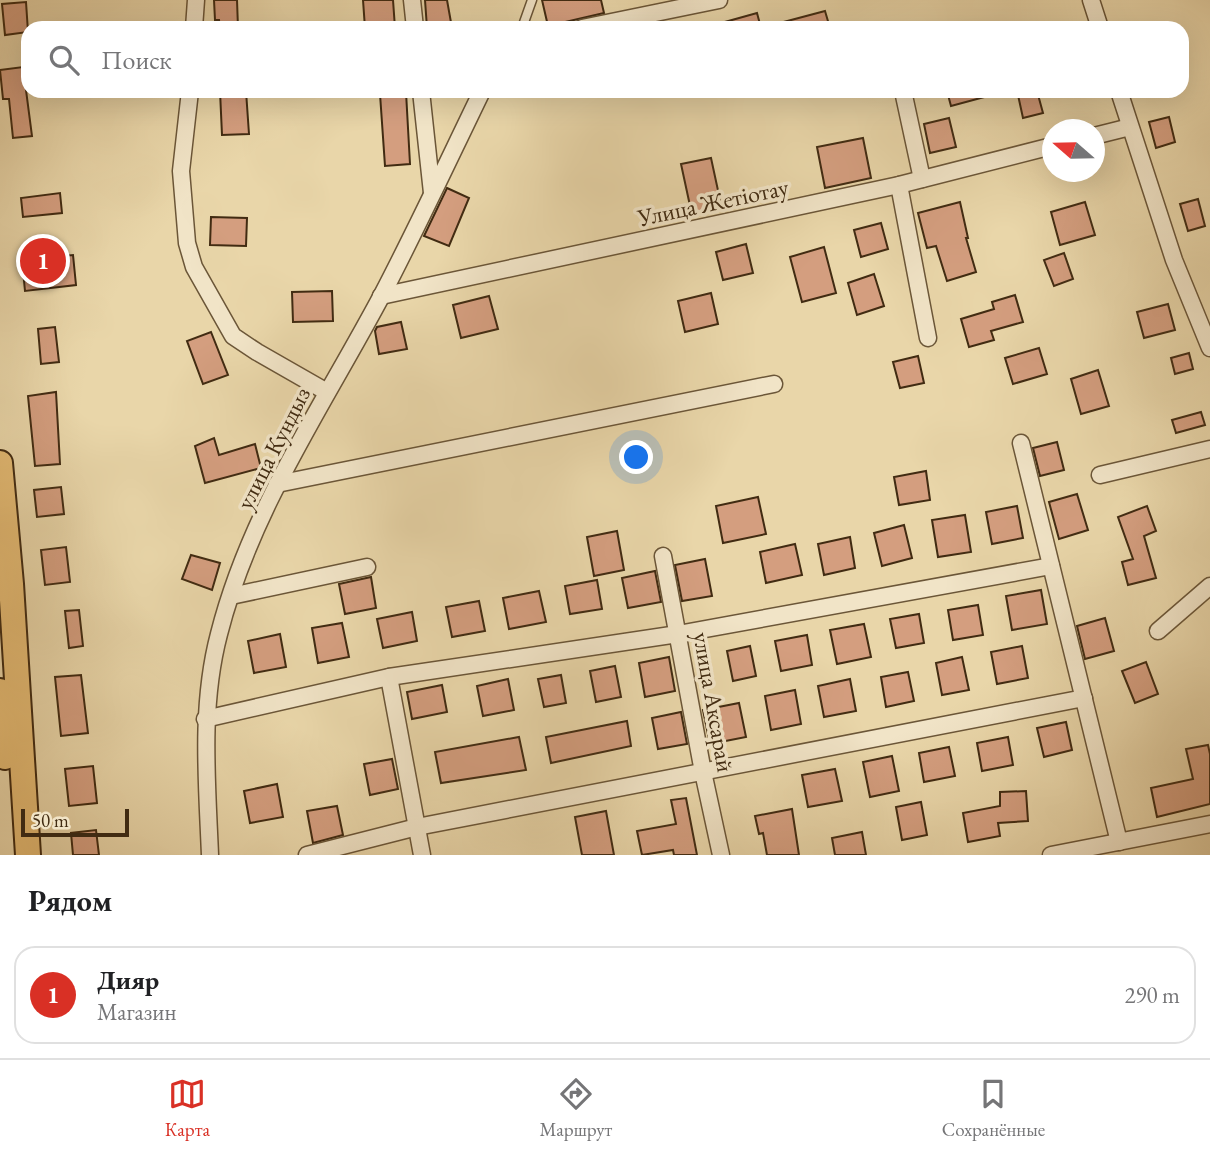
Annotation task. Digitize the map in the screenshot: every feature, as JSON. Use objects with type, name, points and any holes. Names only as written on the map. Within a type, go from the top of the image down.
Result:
[{"type":"main road","points":[[0,463],[11,584],[28,855]]},
{"type":"main road","points":[[0,691],[13,855]]},
{"type":"street","points":[[194,21],[196,0]]},
{"type":"street","points":[[412,0],[414,21]]},
{"type":"street","points":[[616,21],[719,0]]},
{"type":"street","points":[[1091,0],[1098,21]]},
{"type":"street","points":[[189,98],[181,171],[187,243],[194,267],[233,336],[327,392]]},
{"type":"street","points":[[423,98],[432,194]]},
{"type":"street","name":"улица Кундыз","points":[[210,855],[205,719],[219,634],[231,596],[277,484],[381,296],[479,98]]},
{"type":"street","points":[[905,98],[922,179]]},
{"type":"street","points":[[1121,98],[1174,260],[1210,348]]},
{"type":"street","points":[[1105,133],[1130,127]]},
{"type":"street","name":"Улица Жетіотау","points":[[381,296],[899,185],[1042,149]]},
{"type":"street","points":[[899,185],[928,338]]},
{"type":"street","points":[[277,484],[774,384]]},
{"type":"street","points":[[1021,443],[1119,842]]},
{"type":"street","points":[[1100,475],[1210,449]]},
{"type":"street","name":"улица Аксарай","points":[[663,556],[721,855]]},
{"type":"street","points":[[205,719],[389,677],[678,634],[1051,566]]},
{"type":"street","points":[[231,596],[367,567]]},
{"type":"street","points":[[1158,631],[1210,586]]},
{"type":"street","points":[[389,677],[422,855]]},
{"type":"street","points":[[307,855],[417,827],[1084,698]]},
{"type":"street","points":[[1051,855],[1082,852],[1210,824]]},
{"type":"lane","points":[[524,21],[532,0]]},
{"type":"building","points":[[214,0],[237,0],[238,21],[215,20]]},
{"type":"building","points":[[363,0],[393,0],[394,21],[364,21]]},
{"type":"building","points":[[425,0],[447,0],[451,21],[426,21]]},
{"type":"building","points":[[542,0],[601,0],[604,13],[570,21],[547,21]]},
{"type":"building","points":[[26,2],[27,21],[21,21],[21,33],[5,35],[2,4]]},
{"type":"building","points":[[825,11],[828,21],[787,21]]},
{"type":"building","points":[[757,13],[759,21],[728,21]]},
{"type":"building","points":[[21,67],[21,98],[27,98],[32,136],[13,138],[9,99],[3,99],[0,70]]},
{"type":"building","points":[[220,98],[246,98],[249,134],[222,135]]},
{"type":"building","points":[[380,98],[406,98],[410,164],[385,166]]},
{"type":"building","points":[[949,98],[981,98],[951,106]]},
{"type":"building","points":[[1019,98],[1039,98],[1043,113],[1023,118]]},
{"type":"building","points":[[1169,117],[1175,142],[1156,148],[1149,122]]},
{"type":"building","points":[[949,118],[956,147],[930,153],[924,124]]},
{"type":"building","points":[[863,138],[871,178],[825,188],[817,147]]},
{"type":"building","points":[[711,158],[722,209],[692,215],[681,164]]},
{"type":"building","points":[[447,188],[469,198],[449,246],[424,236]]},
{"type":"building","points":[[60,193],[62,213],[23,217],[21,198]]},
{"type":"building","points":[[1198,199],[1205,226],[1188,231],[1180,204]]},
{"type":"building","points":[[960,202],[966,238],[976,272],[947,281],[936,246],[927,248],[918,213]]},
{"type":"building","points":[[1085,202],[1095,235],[1060,245],[1051,212]]},
{"type":"building","points":[[211,217],[247,218],[246,246],[210,245]]},
{"type":"building","points":[[881,223],[888,249],[861,257],[854,230]]},
{"type":"building","points":[[746,244],[753,273],[723,280],[716,252]]},
{"type":"building","points":[[824,247],[836,293],[802,302],[790,257]]},
{"type":"building","points":[[1064,253],[1073,279],[1054,286],[1044,260]]},
{"type":"building","points":[[73,255],[76,285],[25,291],[22,260]]},
{"type":"building","points":[[874,274],[884,306],[857,315],[848,283]]},
{"type":"building","points":[[332,291],[333,321],[293,322],[292,292]]},
{"type":"building","points":[[711,293],[718,324],[685,332],[678,301]]},
{"type":"building","points":[[1015,295],[1023,322],[991,331],[994,340],[969,347],[961,319],[994,309],[992,302]]},
{"type":"building","points":[[489,296],[498,329],[461,338],[453,305]]},
{"type":"building","points":[[1168,304],[1175,330],[1144,338],[1137,312]]},
{"type":"building","points":[[401,322],[407,349],[379,354],[375,331],[377,327]]},
{"type":"building","points":[[55,327],[59,362],[41,364],[38,329]]},
{"type":"building","points":[[211,332],[228,375],[203,384],[187,341]]},
{"type":"building","points":[[1039,348],[1047,374],[1013,384],[1005,358]]},
{"type":"building","points":[[1189,353],[1193,369],[1175,374],[1171,358]]},
{"type":"building","points":[[918,356],[924,383],[900,388],[893,362]]},
{"type":"building","points":[[1098,370],[1109,406],[1081,414],[1071,379]]},
{"type":"building","points":[[56,392],[60,464],[35,466],[28,396]]},
{"type":"building","points":[[1201,412],[1205,425],[1176,433],[1172,420]]},
{"type":"building","points":[[214,438],[219,455],[255,444],[261,468],[205,483],[195,446]]},
{"type":"building","points":[[1057,442],[1064,470],[1040,476],[1033,448]]},
{"type":"building","points":[[926,471],[930,500],[899,505],[894,477]]},
{"type":"building","points":[[61,487],[64,514],[37,517],[34,490]]},
{"type":"building","points":[[1077,494],[1088,530],[1059,539],[1049,502]]},
{"type":"building","points":[[758,497],[766,534],[723,543],[716,506]]},
{"type":"building","points":[[1017,506],[1023,538],[992,544],[986,512]]},
{"type":"building","points":[[1147,506],[1156,531],[1144,536],[1156,578],[1128,585],[1122,562],[1133,559],[1118,517]]},
{"type":"building","points":[[965,515],[971,552],[938,557],[932,520]]},
{"type":"building","points":[[904,525],[912,558],[882,566],[874,533]]},
{"type":"building","points":[[617,531],[624,570],[594,576],[587,537]]},
{"type":"building","points":[[850,537],[855,568],[824,575],[818,544]]},
{"type":"building","points":[[795,544],[802,575],[766,583],[760,552]]},
{"type":"building","points":[[66,547],[70,582],[45,585],[41,550]]},
{"type":"building","points":[[191,555],[220,563],[212,590],[182,579]]},
{"type":"building","points":[[705,559],[712,596],[682,601],[675,565]]},
{"type":"building","points":[[655,571],[661,602],[628,608],[622,578]]},
{"type":"building","points":[[371,577],[376,608],[345,614],[339,584]]},
{"type":"building","points":[[597,580],[602,609],[570,614],[565,586]]},
{"type":"building","points":[[1041,590],[1047,624],[1012,630],[1006,596]]},
{"type":"building","points":[[539,591],[546,622],[509,629],[503,598]]},
{"type":"building","points":[[479,601],[485,631],[452,637],[446,607]]},
{"type":"building","points":[[978,605],[983,635],[953,640],[948,610]]},
{"type":"building","points":[[79,610],[83,646],[69,648],[65,611]]},
{"type":"building","points":[[412,612],[417,641],[383,648],[377,619]]},
{"type":"building","points":[[919,614],[924,643],[896,648],[890,619]]},
{"type":"building","points":[[1105,618],[1114,651],[1085,659],[1077,626]]},
{"type":"building","points":[[342,623],[349,657],[318,663],[312,628]]},
{"type":"building","points":[[864,624],[871,657],[837,664],[830,630]]},
{"type":"building","points":[[280,634],[286,667],[254,673],[248,641]]},
{"type":"building","points":[[807,635],[812,665],[781,671],[775,641]]},
{"type":"building","points":[[750,646],[756,676],[733,681],[727,651]]},
{"type":"building","points":[[1022,646],[1028,678],[997,684],[991,652]]},
{"type":"building","points":[[669,657],[675,691],[645,697],[639,663]]},
{"type":"building","points":[[962,657],[969,690],[942,695],[936,663]]},
{"type":"building","points":[[1146,662],[1158,694],[1135,703],[1122,671]]},
{"type":"building","points":[[615,666],[621,697],[596,702],[590,671]]},
{"type":"building","points":[[908,672],[914,701],[886,707],[881,677]]},
{"type":"building","points":[[81,675],[88,733],[61,736],[55,677]]},
{"type":"building","points":[[561,675],[566,703],[544,707],[538,679]]},
{"type":"building","points":[[508,679],[514,710],[483,716],[477,686]]},
{"type":"building","points":[[850,679],[856,711],[824,717],[818,686]]},
{"type":"building","points":[[442,685],[447,712],[412,719],[407,692]]},
{"type":"building","points":[[795,690],[801,724],[771,730],[765,696]]},
{"type":"building","points":[[739,703],[746,737],[710,744],[703,710]]},
{"type":"building","points":[[681,712],[687,744],[658,749],[652,718]]},
{"type":"building","points":[[627,721],[631,746],[551,763],[546,737]]},
{"type":"building","points":[[1066,722],[1072,750],[1044,757],[1037,728]]},
{"type":"building","points":[[519,737],[526,770],[441,783],[435,752]]},
{"type":"building","points":[[1008,737],[1013,765],[982,771],[977,743]]},
{"type":"building","points":[[1208,745],[1210,804],[1157,817],[1151,788],[1193,779],[1186,749]]},
{"type":"building","points":[[949,747],[955,776],[924,782],[919,753]]},
{"type":"building","points":[[892,756],[899,791],[870,797],[863,762]]},
{"type":"building","points":[[392,759],[398,789],[370,795],[364,764]]},
{"type":"building","points":[[93,766],[97,803],[69,806],[65,769]]},
{"type":"building","points":[[835,769],[842,801],[808,807],[802,775]]},
{"type":"building","points":[[277,784],[283,817],[250,823],[244,791]]},
{"type":"building","points":[[1026,791],[1028,821],[998,823],[1000,836],[968,842],[963,813],[1000,806],[1000,792]]},
{"type":"building","points":[[686,798],[697,855],[674,855],[673,850],[642,855],[637,831],[676,824],[671,800]]},
{"type":"building","points":[[921,802],[927,835],[902,840],[896,807]]},
{"type":"building","points":[[337,806],[343,835],[313,843],[307,811]]},
{"type":"building","points":[[792,809],[799,855],[767,855],[763,833],[759,834],[755,816]]},
{"type":"building","points":[[606,811],[614,855],[582,855],[575,817]]},
{"type":"building","points":[[96,830],[99,855],[73,855],[71,833]]},
{"type":"building","points":[[862,832],[866,855],[835,855],[832,838]]},
{"type":"place","name":"Дияр","points":[[43,261]]}]
